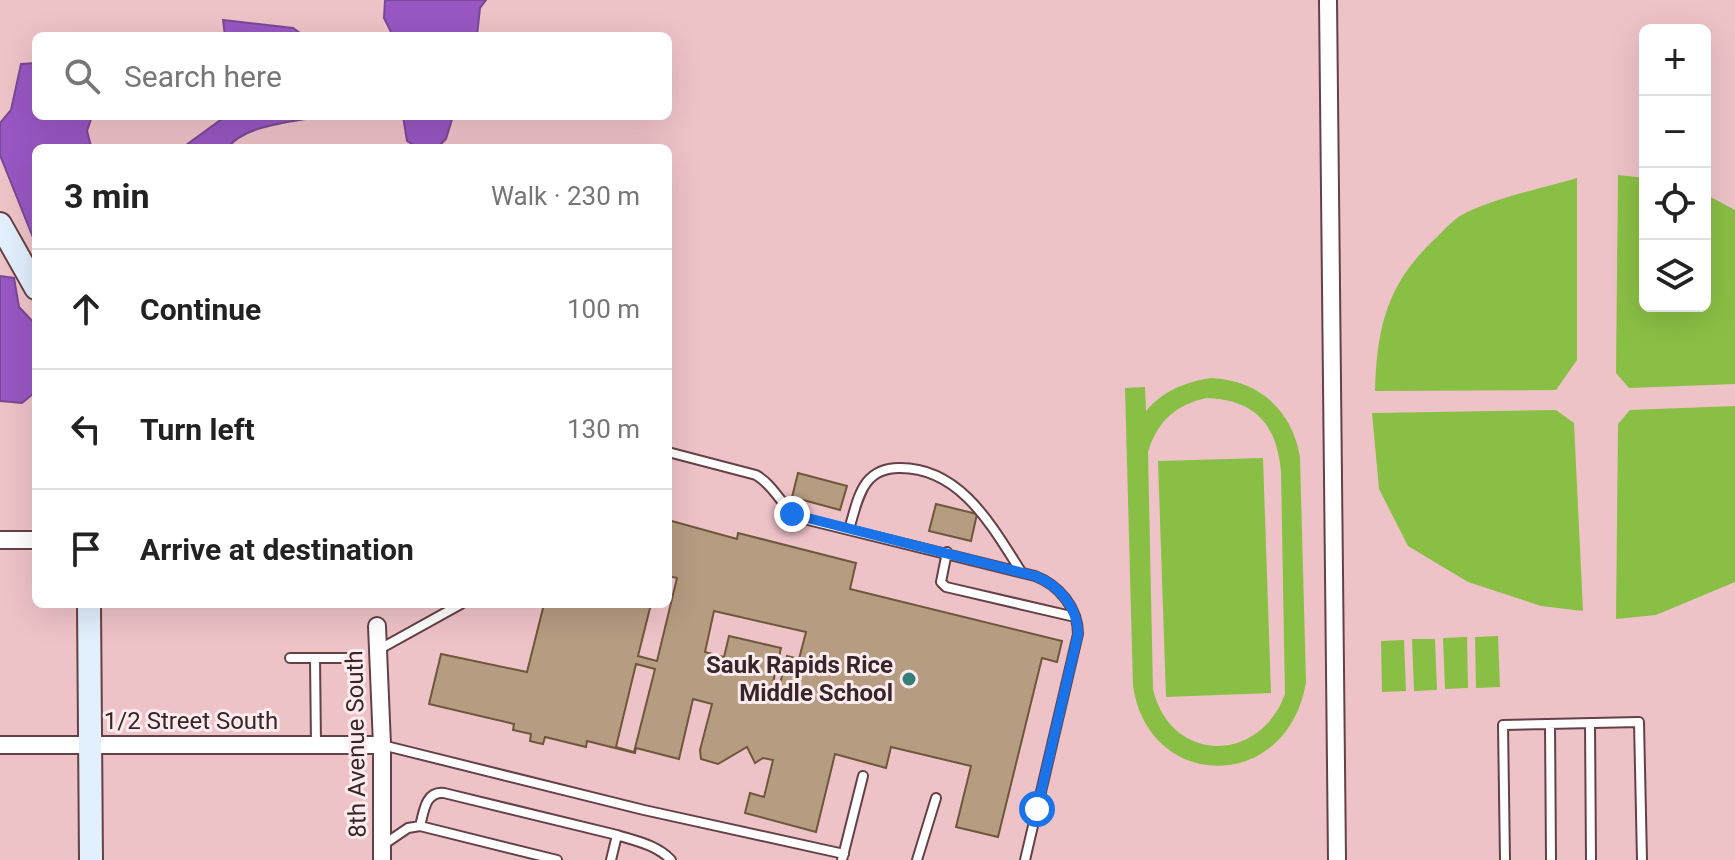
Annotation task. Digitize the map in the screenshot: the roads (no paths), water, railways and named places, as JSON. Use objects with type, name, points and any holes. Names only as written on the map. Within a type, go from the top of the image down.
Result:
[{"type":"street","points":[[1328,0],[1337,860]]},
{"type":"street","points":[[0,224],[32,281]]},
{"type":"street","points":[[0,540],[32,540]]},
{"type":"street","points":[[89,608],[91,860]]},
{"type":"street","name":"8th Avenue South","points":[[377,626],[382,853]]},
{"type":"street","name":"1/2 Street South","points":[[0,745],[382,745]]},
{"type":"lane","points":[[672,453],[745,471],[767,481],[792,514],[1022,573],[1048,581],[1063,595],[1075,617],[1078,634],[1025,860]]},
{"type":"lane","points":[[849,529],[865,484],[873,476],[886,468],[924,471],[952,485],[975,506],[1022,573]]},
{"type":"lane","points":[[947,552],[941,582],[946,587],[1075,617]]},
{"type":"lane","points":[[378,650],[454,608]]},
{"type":"lane","points":[[290,658],[357,658]]},
{"type":"lane","points":[[315,658],[316,745]]},
{"type":"lane","points":[[1505,860],[1503,725],[1639,722],[1642,860]]},
{"type":"lane","points":[[1590,723],[1591,860]]},
{"type":"lane","points":[[1550,724],[1551,860]]},
{"type":"lane","points":[[382,745],[843,857],[863,776]]},
{"type":"lane","points":[[420,826],[427,801],[437,792],[617,835],[662,851],[671,860]]},
{"type":"lane","points":[[917,860],[936,798]]},
{"type":"lane","points":[[382,853],[408,828],[420,826],[557,860]]},
{"type":"lane","points":[[611,860],[617,835]]},
{"type":"place","name":"Sauk Rapids Rice Middle School","points":[[909,679]]}]
